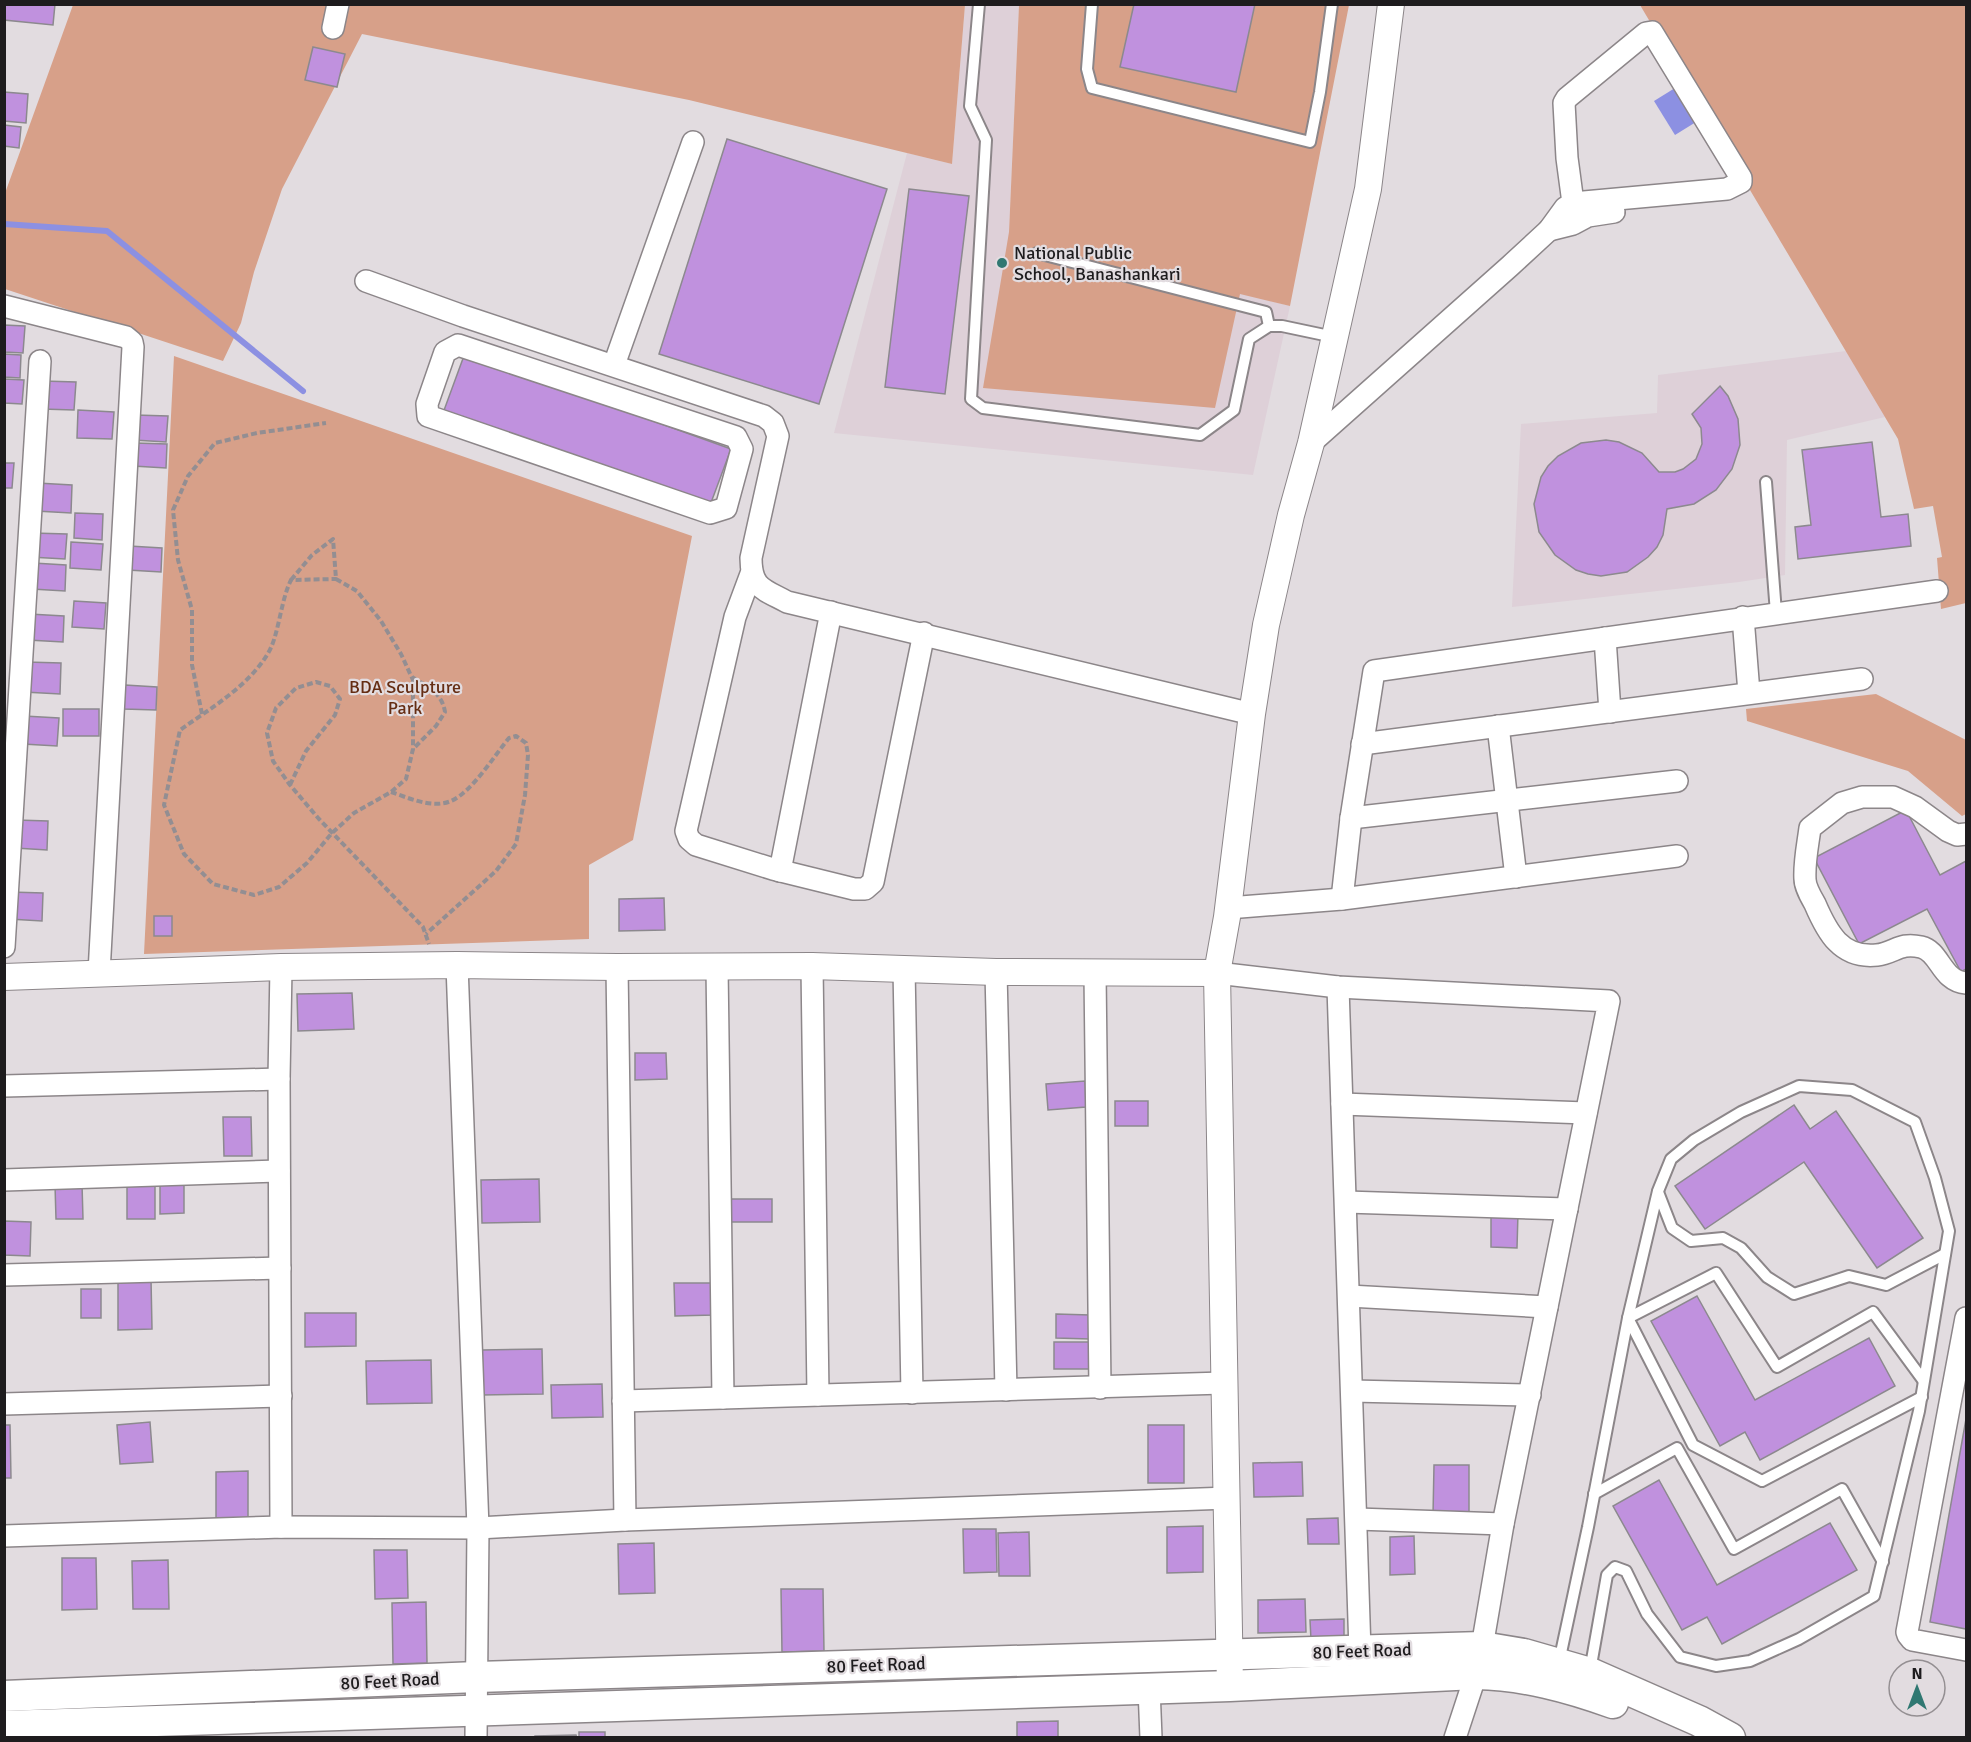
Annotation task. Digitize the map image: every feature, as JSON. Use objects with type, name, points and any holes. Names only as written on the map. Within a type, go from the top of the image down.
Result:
[{"type":"main road","name":"80 Feet Road","points":[[4,1726],[225,1708],[477,1677],[1360,1651],[1479,1661],[1528,1678],[1580,1691],[1700,1737]]},
{"type":"main road","name":"80 Feet Road","points":[[4,1696],[476,1724],[1149,1688],[1230,1686],[1479,1661],[1524,1654],[1590,1672],[1730,1737]]},
{"type":"street","points":[[333,28],[338,4]]},
{"type":"street","points":[[1230,1686],[1228,1498],[1223,1383],[1218,974],[1266,625],[1291,515],[1311,443],[1368,189],[1391,4]]},
{"type":"street","points":[[1311,443],[1549,230],[1565,207],[1572,203],[1726,189],[1741,182],[1741,178],[1652,32],[1646,33],[1567,98],[1564,104],[1572,203]]},
{"type":"street","points":[[614,364],[693,142]]},
{"type":"street","points":[[1549,230],[1573,224],[1588,216],[1754,193]]},
{"type":"street","points":[[366,281],[764,416],[773,423],[778,436],[751,558],[751,574],[735,617],[686,831],[688,839],[696,845],[780,871],[854,889],[865,889],[873,882],[924,633]]},
{"type":"street","points":[[4,306],[126,337],[132,342],[133,347],[99,973]]},
{"type":"street","points":[[458,345],[544,374],[736,437],[742,448],[726,508],[710,513],[428,416],[426,404],[445,352],[458,345]]},
{"type":"street","points":[[544,374],[554,346]]},
{"type":"street","points":[[4,947],[40,361]]},
{"type":"street","points":[[751,574],[760,588],[788,602],[1252,714]]},
{"type":"street","points":[[1342,899],[1351,818],[1374,671],[1938,591]]},
{"type":"street","points":[[780,871],[831,612]]},
{"type":"street","points":[[1743,617],[1749,693]]},
{"type":"street","points":[[1605,638],[1610,712]]},
{"type":"street","points":[[1362,744],[1862,679]]},
{"type":"street","points":[[1498,726],[1516,877]]},
{"type":"street","points":[[1351,818],[1677,781]]},
{"type":"street","points":[[1966,834],[1957,835],[1948,831],[1915,807],[1893,796],[1862,797],[1842,804],[1810,828],[1805,881],[1823,923],[1845,950],[1877,955],[1905,945],[1925,948],[1938,960],[1948,976],[1966,982]]},
{"type":"street","points":[[1226,922],[1342,899],[1677,856]]},
{"type":"street","points":[[447,965],[478,1528],[476,1724]]},
{"type":"street","points":[[4,977],[281,967],[812,966],[996,972],[1218,974],[1338,987],[1609,1001],[1503,1524],[1479,1661],[1455,1737]]},
{"type":"street","points":[[812,966],[818,1395]]},
{"type":"street","points":[[281,967],[279,1079],[281,1527]]},
{"type":"street","points":[[617,967],[625,1520]]},
{"type":"street","points":[[717,967],[723,1398]]},
{"type":"street","points":[[904,968],[912,1393]]},
{"type":"street","points":[[996,972],[1006,1390]]},
{"type":"street","points":[[1095,973],[1100,1388]]},
{"type":"street","points":[[1338,987],[1360,1651]]},
{"type":"street","points":[[4,1086],[279,1079]]},
{"type":"street","points":[[1342,1104],[1586,1113]]},
{"type":"street","points":[[4,1180],[279,1171]]},
{"type":"street","points":[[1346,1202],[1567,1209]]},
{"type":"street","points":[[4,1275],[280,1268]]},
{"type":"street","points":[[1349,1296],[1547,1307]]},
{"type":"street","points":[[1966,1318],[1907,1632],[1912,1640],[1966,1650]]},
{"type":"street","points":[[623,1401],[1223,1383]]},
{"type":"street","points":[[1352,1391],[1530,1395]]},
{"type":"street","points":[[4,1404],[281,1396]]},
{"type":"street","points":[[4,1536],[281,1527],[478,1528],[625,1520],[1228,1498]]},
{"type":"street","points":[[1357,1519],[1503,1524]]},
{"type":"street","points":[[1149,1688],[1151,1737]]},
{"type":"lane","points":[[979,4],[970,106],[986,140],[971,399],[983,408],[1200,435],[1234,410],[1249,339],[1269,326],[1282,326],[1334,338]]},
{"type":"lane","points":[[1092,4],[1087,69],[1092,88],[1310,142],[1320,92],[1332,4]]},
{"type":"lane","points":[[1037,253],[1266,312],[1269,326]]},
{"type":"lane","points":[[1766,482],[1776,613]]},
{"type":"lane","points":[[1559,1663],[1628,1318],[1658,1191],[1671,1159],[1695,1140],[1741,1112],[1799,1086],[1852,1090],[1915,1122],[1935,1178],[1949,1231],[1922,1397],[1874,1596],[1799,1639],[1750,1661],[1716,1666],[1680,1657],[1647,1614],[1626,1571],[1614,1567],[1607,1575],[1590,1672]]},
{"type":"lane","points":[[1658,1191],[1672,1228],[1691,1240],[1723,1238],[1742,1248],[1767,1277],[1794,1293],[1849,1276],[1886,1285],[1945,1254]]},
{"type":"lane","points":[[1628,1318],[1716,1273],[1777,1367],[1873,1312],[1923,1380]]},
{"type":"lane","points":[[1628,1318],[1693,1445],[1762,1481],[1922,1397]]},
{"type":"lane","points":[[1594,1494],[1677,1448],[1734,1549],[1842,1489],[1883,1562]]},
{"type":"path","points":[[202,714],[192,665],[192,610],[178,560],[173,510],[188,476],[215,444],[257,433],[326,423]]},
{"type":"path","points":[[291,580],[336,579],[357,591],[381,621],[401,654],[411,677],[413,749],[406,779],[391,792],[354,813],[332,833],[307,863],[279,887],[254,894],[213,884],[184,854],[164,805],[180,730],[238,688],[268,654],[284,595],[291,580],[312,555],[333,539],[336,579]]},
{"type":"path","points":[[411,677],[434,691],[443,701],[445,712],[436,726],[413,749]]},
{"type":"path","points":[[290,785],[306,750],[335,715],[340,699],[330,686],[316,682],[296,688],[276,708],[267,733],[273,761],[290,785],[332,833],[423,927],[447,965]]},
{"type":"path","points":[[391,792],[425,802],[451,801],[467,789],[509,738],[516,736],[526,743],[528,755],[525,795],[516,844],[496,871],[426,934]]},
{"type":"shaded area","name":"National Public School, Banashankari","points":[[965,5],[1019,5],[1009,232],[1290,306],[1253,475],[834,433],[907,153],[952,164]]},
{"type":"shaded area","points":[[1846,351],[1885,417],[1787,440],[1785,575],[1512,607],[1521,424],[1657,413],[1658,375]]},
{"type":"green space","points":[[73,5],[965,5],[952,164],[689,100],[362,34],[282,189],[254,272],[241,323],[223,361],[5,289],[4,196]]},
{"type":"green space","points":[[1019,5],[1349,5],[1290,306],[1240,294],[1215,408],[983,388],[1009,232]]},
{"type":"green space","points":[[1640,5],[1966,5],[1966,603],[1941,609],[1937,558],[1942,557],[1933,506],[1914,509],[1898,439]]},
{"type":"green space","name":"BDA Sculpture Park","points":[[174,356],[692,536],[633,840],[589,865],[589,939],[144,954]]},
{"type":"green space","points":[[1876,694],[1966,740],[1966,814],[1962,816],[1908,771],[1747,721],[1746,709]]},
{"type":"water","points":[[1675,88],[1696,122],[1675,135],[1654,101]]},
{"type":"building","points":[[4,4],[55,4],[53,25],[4,20]]},
{"type":"building","points":[[1134,4],[1255,4],[1236,92],[1120,67]]},
{"type":"building","points":[[313,47],[345,54],[337,87],[305,80]]},
{"type":"building","points":[[4,92],[28,94],[26,123],[4,121]]},
{"type":"building","points":[[4,125],[21,127],[19,148],[4,146]]},
{"type":"building","points":[[727,139],[887,189],[819,404],[659,354]]},
{"type":"building","points":[[909,189],[969,196],[945,394],[885,387]]},
{"type":"building","points":[[4,325],[25,326],[23,353],[4,352]]},
{"type":"building","points":[[465,353],[731,449],[709,508],[443,413]]},
{"type":"building","points":[[4,354],[21,355],[20,378],[4,377]]},
{"type":"building","points":[[4,379],[24,380],[22,404],[4,403]]},
{"type":"building","points":[[43,381],[76,382],[74,410],[42,409]]},
{"type":"building","points":[[1720,386],[1728,396],[1738,419],[1740,445],[1732,469],[1716,490],[1694,504],[1667,509],[1663,535],[1657,547],[1648,557],[1627,572],[1601,576],[1588,574],[1576,570],[1555,555],[1539,532],[1534,504],[1541,477],[1548,466],[1558,456],[1581,443],[1606,440],[1619,442],[1642,453],[1659,472],[1675,472],[1683,469],[1696,459],[1702,444],[1701,428],[1692,414]]},
{"type":"building","points":[[78,410],[114,412],[112,439],[77,438]]},
{"type":"building","points":[[135,415],[168,416],[166,442],[134,440]]},
{"type":"building","points":[[1872,442],[1881,517],[1908,514],[1911,546],[1798,559],[1795,527],[1811,525],[1802,450]]},
{"type":"building","points":[[134,443],[167,444],[166,468],[133,466]]},
{"type":"building","points":[[4,463],[14,463],[12,488],[4,488]]},
{"type":"building","points":[[37,483],[72,485],[71,513],[36,511]]},
{"type":"building","points":[[75,513],[103,514],[102,540],[74,538]]},
{"type":"building","points":[[32,533],[67,534],[65,559],[30,557]]},
{"type":"building","points":[[71,542],[103,544],[101,570],[70,568]]},
{"type":"building","points":[[129,546],[162,548],[161,572],[128,570]]},
{"type":"building","points":[[33,563],[66,565],[65,591],[32,589]]},
{"type":"building","points":[[74,601],[106,603],[104,629],[72,627]]},
{"type":"building","points":[[29,614],[64,616],[63,642],[28,640]]},
{"type":"building","points":[[26,662],[61,663],[60,694],[24,692]]},
{"type":"building","points":[[125,685],[157,687],[156,710],[124,709]]},
{"type":"building","points":[[63,709],[99,709],[99,736],[63,736]]},
{"type":"building","points":[[24,716],[59,718],[57,746],[23,744]]},
{"type":"building","points":[[1906,810],[1940,875],[1966,861],[1966,969],[1961,972],[1927,909],[1859,944],[1814,858]]},
{"type":"building","points":[[16,820],[48,821],[47,850],[15,848]]},
{"type":"building","points":[[10,892],[43,893],[42,921],[9,919]]},
{"type":"building","points":[[664,898],[665,930],[619,931],[619,899]]},
{"type":"building","points":[[154,916],[172,916],[172,936],[154,936]]},
{"type":"building","points":[[352,993],[354,1029],[298,1031],[297,994]]},
{"type":"building","points":[[635,1053],[666,1053],[667,1079],[635,1080]]},
{"type":"building","points":[[1085,1081],[1086,1107],[1048,1110],[1046,1084]]},
{"type":"building","points":[[1115,1101],[1148,1101],[1148,1126],[1115,1126]]},
{"type":"building","points":[[1794,1105],[1810,1129],[1836,1111],[1923,1238],[1877,1268],[1804,1162],[1705,1229],[1675,1186]]},
{"type":"building","points":[[223,1117],[251,1117],[252,1156],[224,1156]]},
{"type":"building","points":[[539,1179],[540,1222],[482,1223],[481,1180]]},
{"type":"building","points":[[184,1181],[184,1213],[160,1214],[160,1182]]},
{"type":"building","points":[[155,1183],[155,1219],[127,1219],[127,1184]]},
{"type":"building","points":[[82,1184],[83,1219],[56,1219],[55,1185]]},
{"type":"building","points":[[731,1199],[772,1199],[772,1222],[731,1222]]},
{"type":"building","points":[[1491,1212],[1518,1213],[1517,1248],[1491,1247]]},
{"type":"building","points":[[4,1221],[31,1222],[30,1256],[4,1255]]},
{"type":"building","points":[[151,1279],[152,1329],[118,1330],[118,1280]]},
{"type":"building","points":[[674,1283],[713,1283],[714,1315],[675,1316]]},
{"type":"building","points":[[81,1289],[101,1289],[101,1318],[81,1318]]},
{"type":"building","points":[[1697,1296],[1755,1400],[1869,1338],[1895,1386],[1760,1460],[1745,1432],[1720,1446],[1651,1321]]},
{"type":"building","points":[[305,1313],[356,1313],[356,1346],[305,1347]]},
{"type":"building","points":[[1056,1314],[1090,1315],[1090,1339],[1056,1338]]},
{"type":"building","points":[[1054,1342],[1089,1342],[1089,1369],[1054,1369]]},
{"type":"building","points":[[542,1349],[543,1394],[482,1395],[482,1350]]},
{"type":"building","points":[[431,1360],[432,1403],[367,1404],[366,1361]]},
{"type":"building","points":[[602,1384],[603,1417],[552,1418],[551,1385]]},
{"type":"building","points":[[1966,1419],[1966,1629],[1930,1622]]},
{"type":"building","points":[[150,1422],[153,1462],[120,1464],[117,1425]]},
{"type":"building","points":[[4,1425],[10,1425],[11,1478],[4,1478]]},
{"type":"building","points":[[1148,1425],[1184,1425],[1184,1483],[1148,1483]]},
{"type":"building","points":[[1302,1462],[1303,1496],[1254,1497],[1253,1463]]},
{"type":"building","points":[[1434,1465],[1469,1465],[1469,1515],[1433,1515]]},
{"type":"building","points":[[248,1471],[248,1519],[216,1519],[216,1472]]},
{"type":"building","points":[[1659,1480],[1717,1585],[1830,1523],[1857,1570],[1722,1644],[1707,1617],[1682,1630],[1613,1506]]},
{"type":"building","points":[[1338,1518],[1339,1544],[1308,1544],[1307,1519]]},
{"type":"building","points":[[1203,1526],[1203,1572],[1167,1573],[1167,1527]]},
{"type":"building","points":[[963,1529],[996,1529],[997,1572],[964,1573]]},
{"type":"building","points":[[1029,1532],[1030,1576],[999,1576],[998,1533]]},
{"type":"building","points":[[1414,1536],[1415,1574],[1390,1575],[1390,1537]]},
{"type":"building","points":[[654,1543],[655,1593],[619,1594],[618,1544]]},
{"type":"building","points":[[374,1550],[407,1550],[408,1598],[375,1599]]},
{"type":"building","points":[[62,1558],[96,1558],[97,1609],[62,1610]]},
{"type":"building","points":[[168,1560],[169,1609],[133,1609],[132,1561]]},
{"type":"building","points":[[781,1589],[823,1589],[824,1651],[782,1652]]},
{"type":"building","points":[[1305,1599],[1306,1632],[1258,1633],[1258,1600]]},
{"type":"building","points":[[426,1602],[427,1663],[393,1664],[392,1603]]},
{"type":"building","points":[[1344,1619],[1344,1639],[1311,1640],[1310,1620]]},
{"type":"building","points":[[1058,1721],[1058,1738],[1017,1738],[1017,1722]]},
{"type":"building","points":[[579,1732],[605,1732],[605,1738],[579,1738]]},
{"type":"building","points":[[576,1735],[577,1738],[535,1738],[535,1736]]},
{"type":"waterway","points":[[4,224],[107,231],[303,391]]},
{"type":"place","name":"National Public School, Banashankari","points":[[1002,263]]}]
